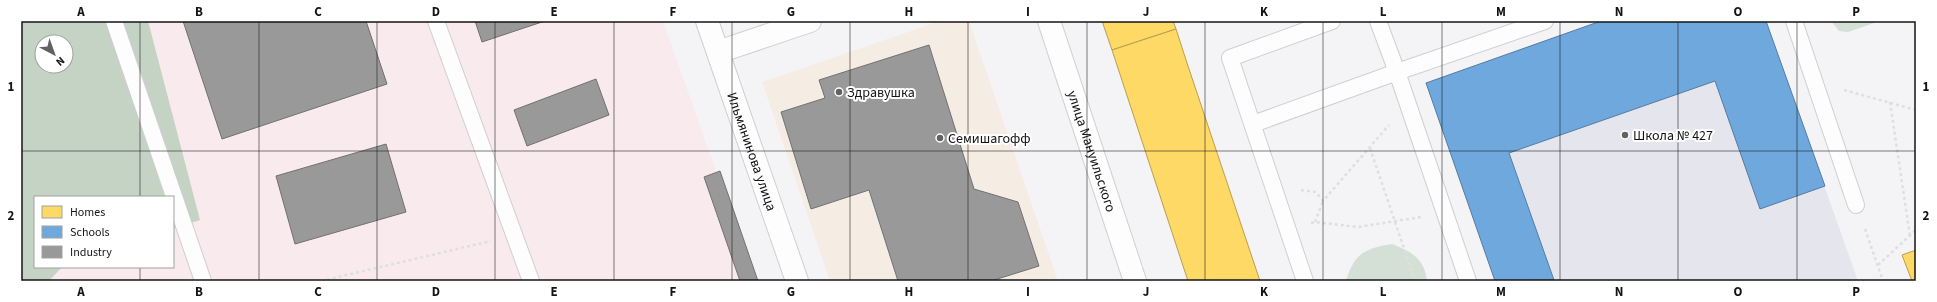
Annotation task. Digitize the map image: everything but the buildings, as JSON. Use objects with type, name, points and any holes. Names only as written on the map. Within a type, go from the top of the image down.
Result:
[{"type":"street","name":"Ильмянинова улица","points":[[707,21],[797,281]]},
{"type":"street","points":[[718,52],[810,21]]},
{"type":"street","name":"улица Мануильского","points":[[1049,21],[1135,281]]},
{"type":"lane","points":[[114,21],[174,196]]},
{"type":"lane","points":[[436,21],[531,281]]},
{"type":"lane","points":[[1305,281],[1230,58],[1332,21]]},
{"type":"lane","points":[[1378,21],[1397,72],[1468,281]]},
{"type":"lane","points":[[1253,124],[1545,21]]},
{"type":"lane","points":[[1794,21],[1856,205]]},
{"type":"lane","points":[[174,196],[203,281]]},
{"type":"path","points":[[1815,81],[1916,110]]},
{"type":"path","points":[[1890,102],[1910,236]]},
{"type":"path","points":[[1315,222],[1323,201],[1407,103]]},
{"type":"path","points":[[1369,147],[1415,281]]},
{"type":"path","points":[[1273,185],[1316,192],[1323,201]]},
{"type":"path","points":[[1856,205],[1883,281]]},
{"type":"path","points":[[1288,231],[1315,222],[1358,227],[1395,222],[1444,212]]},
{"type":"path","points":[[1878,265],[1916,230]]},
{"type":"path","points":[[321,281],[514,235]]},
{"type":"shaded area","points":[[21,21],[663,21],[755,281],[21,281]]},
{"type":"shaded area","points":[[940,21],[969,21],[1058,281],[830,281],[762,82]]},
{"type":"shaded area","name":"Школа № 427","points":[[1601,21],[1766,21],[1858,281],[1495,281],[1426,83]]},
{"type":"shaded area","points":[[1831,21],[1880,21],[1848,32],[1839,31]]},
{"type":"shaded area","points":[[1392,244],[1411,253],[1420,261],[1427,281],[1346,281],[1357,258],[1368,250]]},
{"type":"green space","points":[[21,21],[148,21],[200,220],[174,229],[174,196],[34,196],[34,268],[61,268],[49,281],[21,281]]},
{"type":"place","name":"Здравушка","points":[[839,92]]},
{"type":"place","name":"Школа № 427","points":[[1625,135]]},
{"type":"place","name":"Семишагофф","points":[[940,138]]}]
